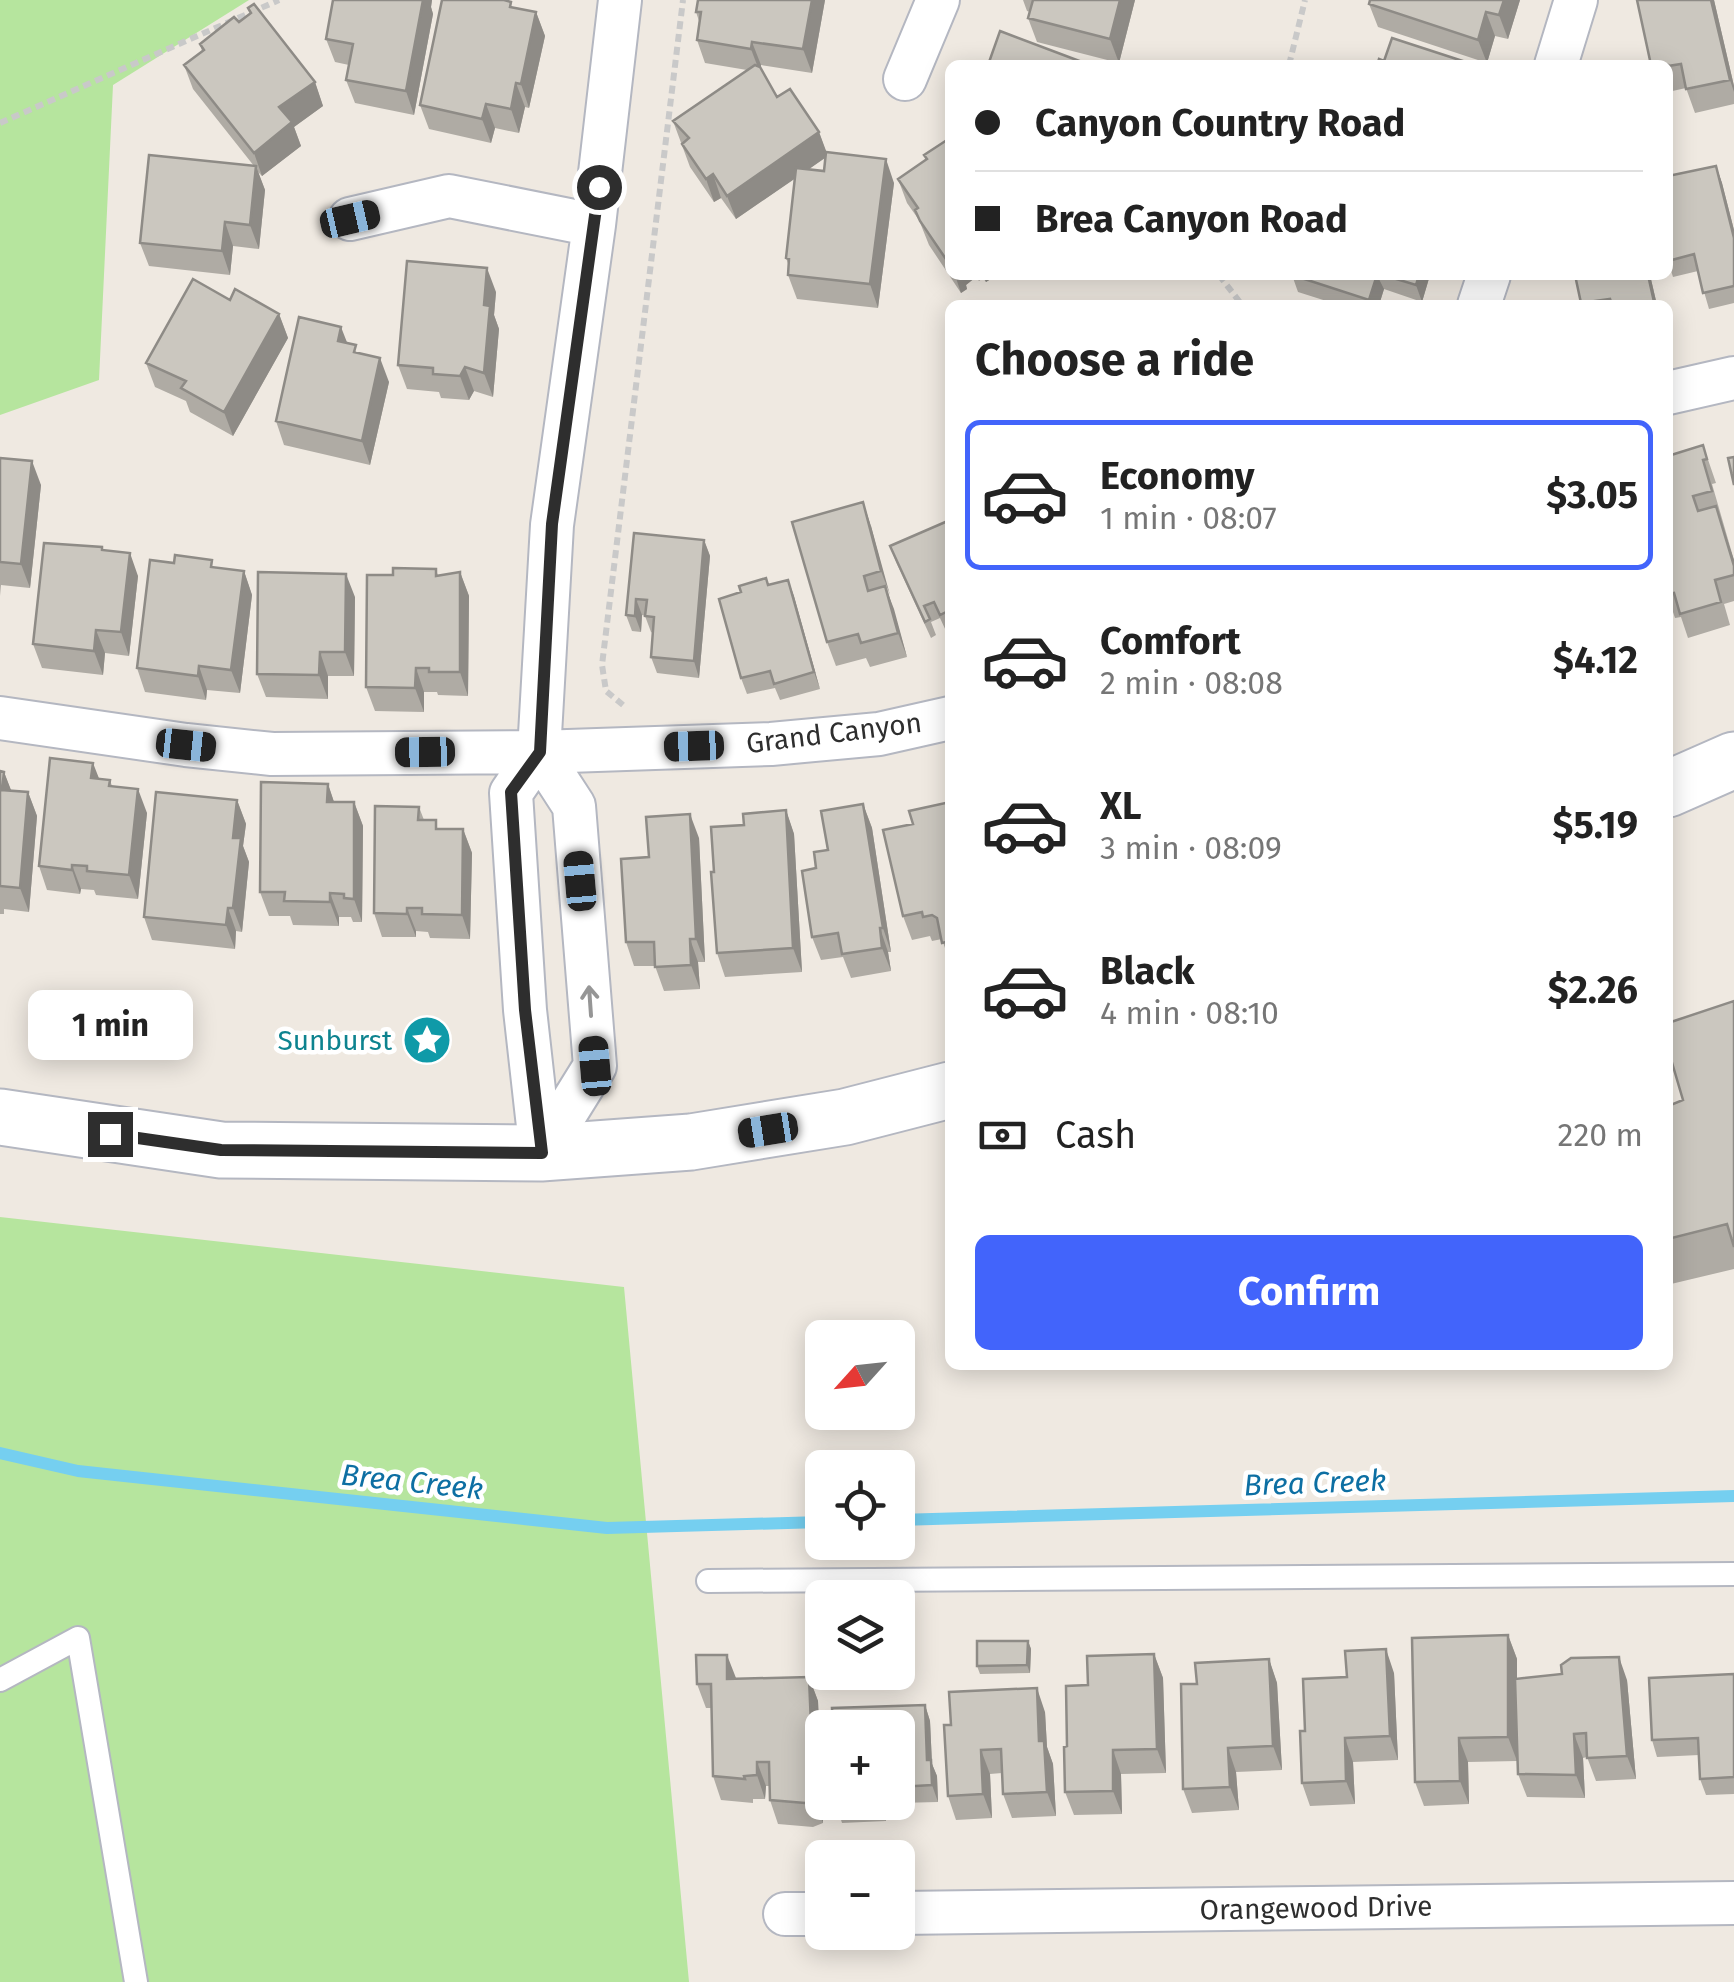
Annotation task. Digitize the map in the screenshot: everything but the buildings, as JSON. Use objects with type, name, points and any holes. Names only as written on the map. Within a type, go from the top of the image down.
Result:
[{"type":"main road","points":[[1673,788],[1734,760]]},
{"type":"main road","points":[[0,1117],[221,1150],[542,1153],[691,1142],[826,1120],[945,1091]]},
{"type":"street","points":[[542,1153],[525,1010],[511,792],[540,752],[552,524],[594,225],[620,0]]},
{"type":"street","points":[[905,79],[938,0]]},
{"type":"street","points":[[1558,60],[1576,0]]},
{"type":"street","points":[[350,219],[450,196],[594,225]]},
{"type":"street","points":[[1673,392],[1734,378]]},
{"type":"street","name":"Grand Canyon","points":[[0,718],[272,754],[540,752],[771,744],[879,734],[945,719]]},
{"type":"street","points":[[540,752],[574,806],[595,1066],[542,1153]]},
{"type":"street","name":"Orangewood Drive","points":[[915,1913],[1734,1902]]},
{"type":"lane","points":[[708,1581],[1734,1574]]},
{"type":"lane","points":[[0,1680],[78,1638],[136,1982]]},
{"type":"path","points":[[0,123],[279,0]]},
{"type":"path","points":[[627,708],[606,692],[602,666],[683,0]]},
{"type":"path","points":[[1290,60],[1305,0]]},
{"type":"path","points":[[1223,280],[1238,300]]},
{"type":"green space","points":[[0,0],[249,0],[113,85],[99,380],[0,415]]},
{"type":"green space","points":[[0,1217],[624,1287],[689,1982],[0,1982]]},
{"type":"waterway","name":"Brea Creek","points":[[0,1453],[78,1471],[607,1528],[805,1522]]},
{"type":"waterway","name":"Brea Creek","points":[[915,1520],[1734,1496]]},
{"type":"place","name":"Sunburst","points":[[427,1040]]},
{"type":"route","points":[[110,1134],[221,1150],[542,1153],[525,1010],[511,792],[540,752],[552,524],[599,187]]}]
